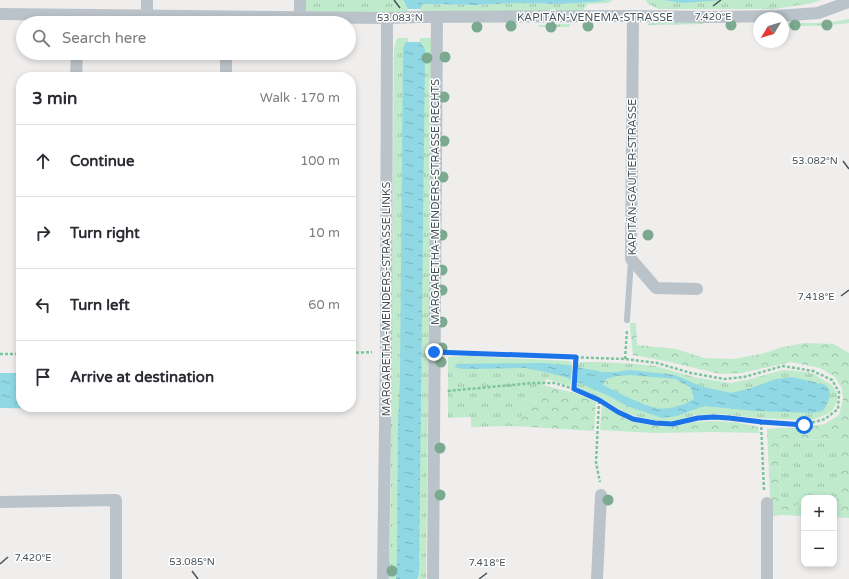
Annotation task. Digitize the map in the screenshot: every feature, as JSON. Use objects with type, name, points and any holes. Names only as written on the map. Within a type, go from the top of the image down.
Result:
[{"type":"street","points":[[147,0],[147,16]]},
{"type":"street","points":[[300,0],[300,16]]},
{"type":"street","name":"KAPITÄN-VENEMA-STRASSE","points":[[356,18],[777,16],[818,13],[849,2]]},
{"type":"street","name":"KAPITÄN-VENEMA-STRASSE","points":[[0,14],[31,16]]},
{"type":"street","name":"KAPITÄN-GAUTIER-STRASSE","points":[[633,16],[631,259],[656,288],[697,289]]},
{"type":"street","name":"MARGARETHA-MEINDERS-STRASSE RECHTS","points":[[433,579],[437,17]]},
{"type":"street","name":"MARGARETHA-MEINDERS-STRASSE LINKS","points":[[383,579],[386,351],[387,18]]},
{"type":"street","points":[[76,72],[77,60]]},
{"type":"street","points":[[226,60],[226,72]]},
{"type":"street","points":[[597,579],[601,495]]},
{"type":"street","points":[[0,502],[116,500],[116,579]]},
{"type":"street","points":[[767,503],[767,579]]},
{"type":"lane","points":[[627,320],[631,259]]},
{"type":"path","points":[[625,359],[627,320]]},
{"type":"path","points":[[356,353],[386,351]]},
{"type":"path","points":[[434,352],[625,359],[657,363],[691,373],[724,379],[744,377],[783,366],[813,371],[832,380],[839,392],[838,409],[825,419],[804,425],[714,417],[698,418],[672,424],[655,423],[633,419],[574,387],[555,384],[534,383],[474,389],[434,390]]},
{"type":"path","points":[[0,354],[16,354]]},
{"type":"path","points":[[574,387],[576,357]]},
{"type":"path","points":[[599,400],[596,463],[601,495]]},
{"type":"path","points":[[762,422],[764,489],[767,503]]},
{"type":"green space","points":[[304,0],[403,0],[409,13],[309,13],[305,10]]},
{"type":"green space","points":[[592,0],[613,0],[608,3],[588,4],[582,11],[422,13],[420,9],[422,4],[561,4],[593,2]]},
{"type":"green space","points":[[646,0],[822,0],[808,4],[773,9],[659,9],[648,4]]},
{"type":"green space","points":[[849,19],[849,23],[841,24],[789,26],[789,23],[826,23]]},
{"type":"green space","points":[[703,22],[704,24],[647,25],[649,23]]},
{"type":"green space","points":[[570,24],[570,27],[537,27],[539,25]]},
{"type":"green space","points":[[397,38],[408,38],[408,42],[419,42],[420,38],[432,38],[426,579],[388,579],[390,547],[394,48]]},
{"type":"green space","points":[[630,323],[636,323],[637,345],[676,349],[704,358],[733,359],[805,343],[834,344],[849,353],[849,518],[837,517],[837,500],[841,499],[841,440],[788,439],[779,452],[782,506],[795,506],[801,503],[801,516],[773,516],[770,496],[767,429],[802,428],[825,424],[839,415],[843,400],[842,389],[835,377],[820,368],[791,362],[742,373],[721,374],[633,355]]},
{"type":"green space","points":[[464,356],[569,361],[572,364],[571,384],[569,386],[547,379],[514,426],[471,427],[471,417],[448,418],[448,357]]},
{"type":"green space","points":[[580,362],[656,366],[694,377],[730,383],[783,370],[812,373],[832,385],[837,393],[837,402],[832,411],[815,419],[757,418],[721,414],[696,415],[675,421],[663,422],[628,414],[577,387],[578,365]]},
{"type":"green space","points":[[630,375],[676,379],[691,388],[694,399],[676,406],[655,408],[618,393],[603,385],[606,379],[616,376]]},
{"type":"green space","points":[[543,385],[574,393],[596,402],[594,431],[514,426]]},
{"type":"green space","points":[[602,405],[628,420],[649,425],[671,427],[694,422],[735,422],[758,427],[759,433],[654,433],[600,430]]},
{"type":"green space","points":[[788,439],[841,440],[841,500],[837,500],[837,495],[801,495],[801,503],[795,506],[782,506],[779,452]]},
{"type":"water","points":[[403,0],[606,0],[561,4],[423,4],[420,9],[408,9]]},
{"type":"water","points":[[664,0],[723,0],[683,3]]},
{"type":"water","points":[[406,42],[420,42],[425,50],[419,573],[417,579],[396,579],[400,379],[403,48]]},
{"type":"water","points":[[542,363],[568,365],[602,372],[629,370],[675,375],[700,386],[731,393],[776,379],[792,377],[827,386],[830,396],[823,411],[813,413],[755,411],[704,406],[677,416],[662,418],[627,406],[609,396],[565,377],[526,368],[462,369],[455,367],[456,364]],"holes":[[[630,375],[676,379],[691,388],[694,399],[685,404],[671,408],[655,408],[643,404],[603,385],[606,379],[616,376]]]},
{"type":"water","points":[[0,373],[16,373],[16,408],[0,408]]},
{"type":"pier","points":[[572,364],[578,365],[577,384],[571,382]]},
{"type":"route","points":[[434,352],[576,357],[574,389],[599,400],[618,412],[633,419],[672,424],[698,418],[714,417],[804,425]]}]
